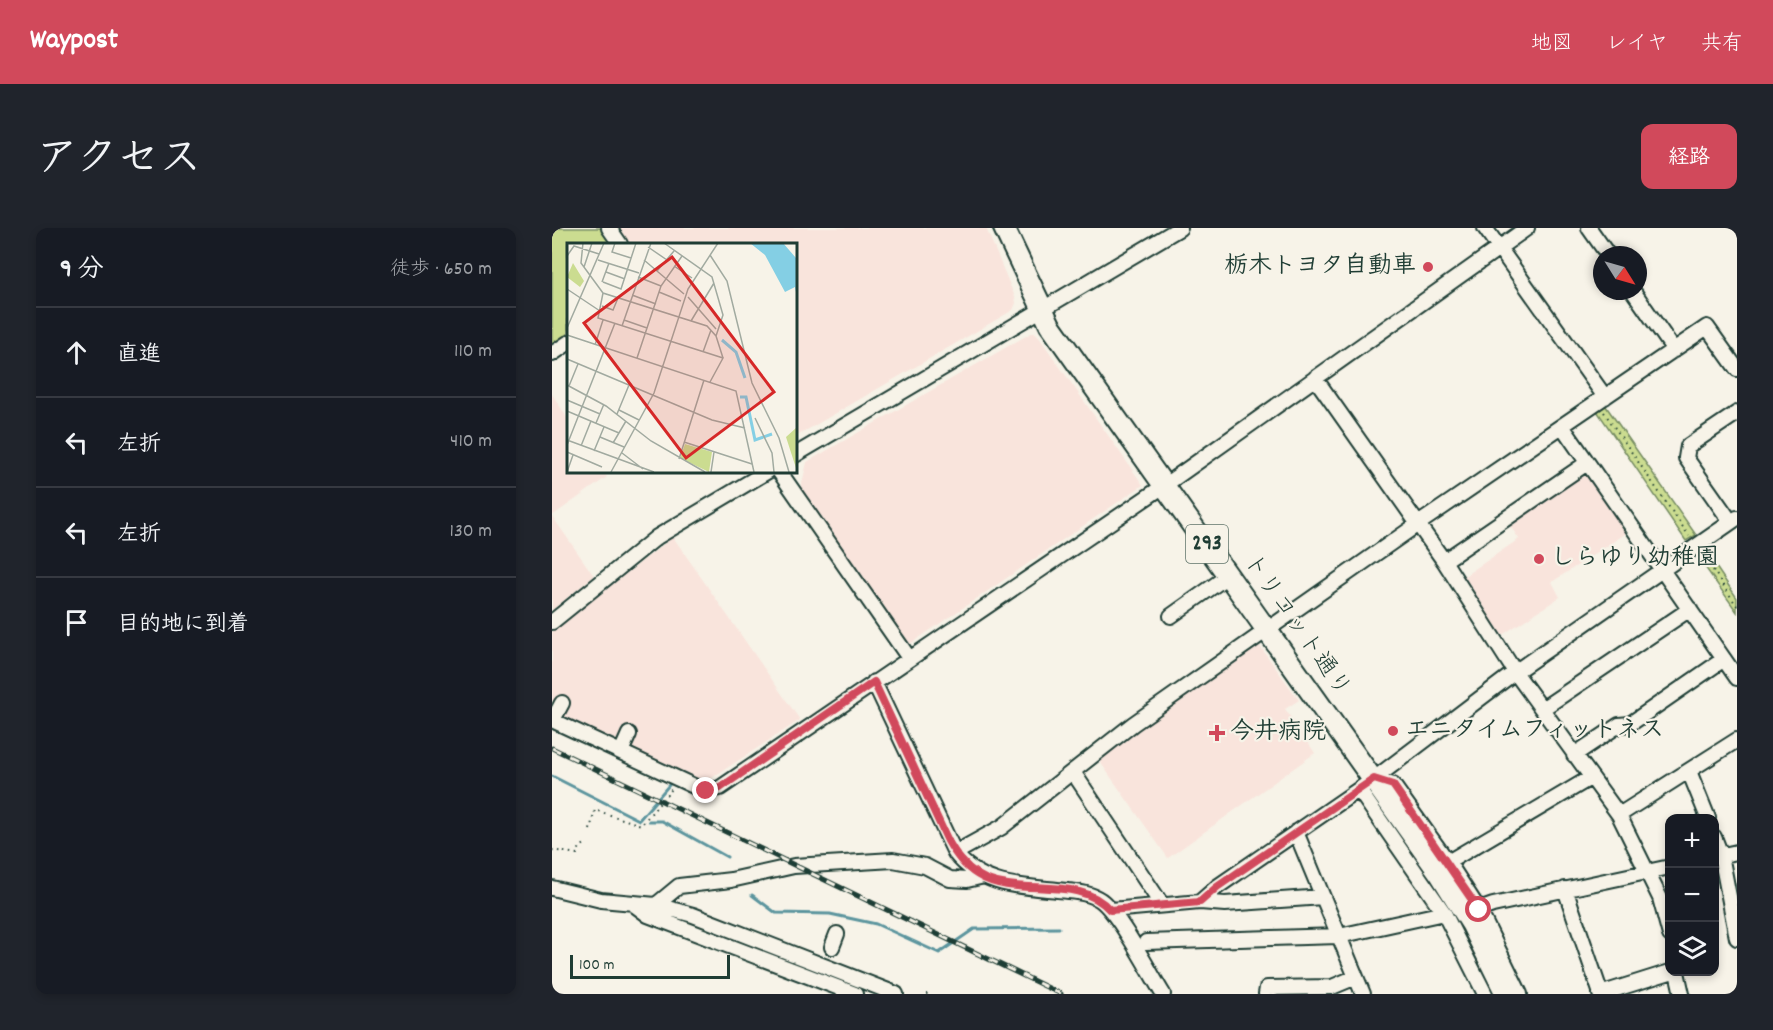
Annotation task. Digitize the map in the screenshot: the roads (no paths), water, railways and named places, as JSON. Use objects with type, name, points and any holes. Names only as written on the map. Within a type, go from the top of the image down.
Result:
[{"type":"highway","name":"トリコット通り","points":[[1004,228],[1041,309],[1269,631],[1366,785],[1451,891],[1494,967],[1506,994]]},
{"type":"street","points":[[609,228],[619,243]]},
{"type":"street","points":[[796,454],[1180,228]]},
{"type":"street","points":[[1485,228],[1602,401]]},
{"type":"street","points":[[562,703],[553,720],[706,791],[720,788],[1165,485],[1527,228]]},
{"type":"street","points":[[1589,228],[1602,246]]},
{"type":"street","points":[[1639,300],[1674,350]]},
{"type":"street","points":[[955,853],[1002,827],[1133,724],[1269,631],[1418,524],[1602,401],[1707,327],[1736,366]]},
{"type":"street","points":[[552,354],[567,344]]},
{"type":"street","points":[[1315,378],[1444,561],[1515,672],[1618,815],[1665,910],[1667,922]]},
{"type":"street","points":[[1200,902],[1296,832],[1366,785],[1515,672],[1734,520],[1686,458],[1688,446],[1737,413]]},
{"type":"street","points":[[1562,426],[1737,678]]},
{"type":"street","points":[[1444,561],[1587,463]]},
{"type":"street","points":[[552,622],[657,537],[766,472]]},
{"type":"street","points":[[780,472],[909,658]]},
{"type":"street","points":[[1171,616],[1229,575]]},
{"type":"street","points":[[1542,709],[1690,609]]},
{"type":"street","points":[[1574,755],[1619,725],[1630,724],[1724,659]]},
{"type":"street","points":[[874,682],[955,853],[964,865],[980,877],[1003,883],[1088,894],[1103,902],[1163,994]]},
{"type":"street","points":[[621,752],[629,734]]},
{"type":"street","points":[[1618,815],[1737,740]]},
{"type":"street","points":[[1689,771],[1706,814]]},
{"type":"street","points":[[1073,772],[1162,905]]},
{"type":"street","points":[[1448,862],[1590,778]]},
{"type":"street","points":[[1366,785],[1393,785],[1479,910],[1521,994]]},
{"type":"street","points":[[1366,785],[1444,913],[1485,994]]},
{"type":"street","points":[[1296,832],[1363,994]]},
{"type":"street","points":[[1719,856],[1737,852]]},
{"type":"street","points":[[656,905],[679,886],[731,880],[794,866],[893,860],[925,866],[950,879],[967,880],[980,877]]},
{"type":"street","points":[[1719,860],[1737,938]]},
{"type":"street","points":[[1479,910],[1493,905],[1665,868]]},
{"type":"street","points":[[552,888],[601,900],[656,905],[693,915],[896,994]]},
{"type":"street","points":[[1565,890],[1600,994],[1665,974]]},
{"type":"street","points":[[1110,910],[1200,902],[1225,904],[1323,897]]},
{"type":"street","points":[[632,903],[648,915],[855,994]]},
{"type":"street","points":[[1146,942],[1339,936],[1444,913]]},
{"type":"street","points":[[1678,976],[1682,994]]},
{"type":"street","points":[[1266,994],[1267,988],[1332,987],[1356,977]]},
{"type":"waterway","points":[[552,776],[639,820],[669,785]]},
{"type":"waterway","points":[[649,821],[662,821],[727,857]]},
{"type":"waterway","points":[[752,895],[776,913],[830,914],[876,924],[939,953],[974,929],[1059,928]]},
{"type":"railway","points":[[552,748],[1061,994]]},
{"type":"place","name":"栃木トヨタ自動車","points":[[1428,267]]},
{"type":"place","name":"しらゆり幼稚園","points":[[1539,559]]},
{"type":"place","name":"エニタイムフィットネス","points":[[1393,731]]},
{"type":"place","name":"今井病院","points":[[1217,733]]}]
